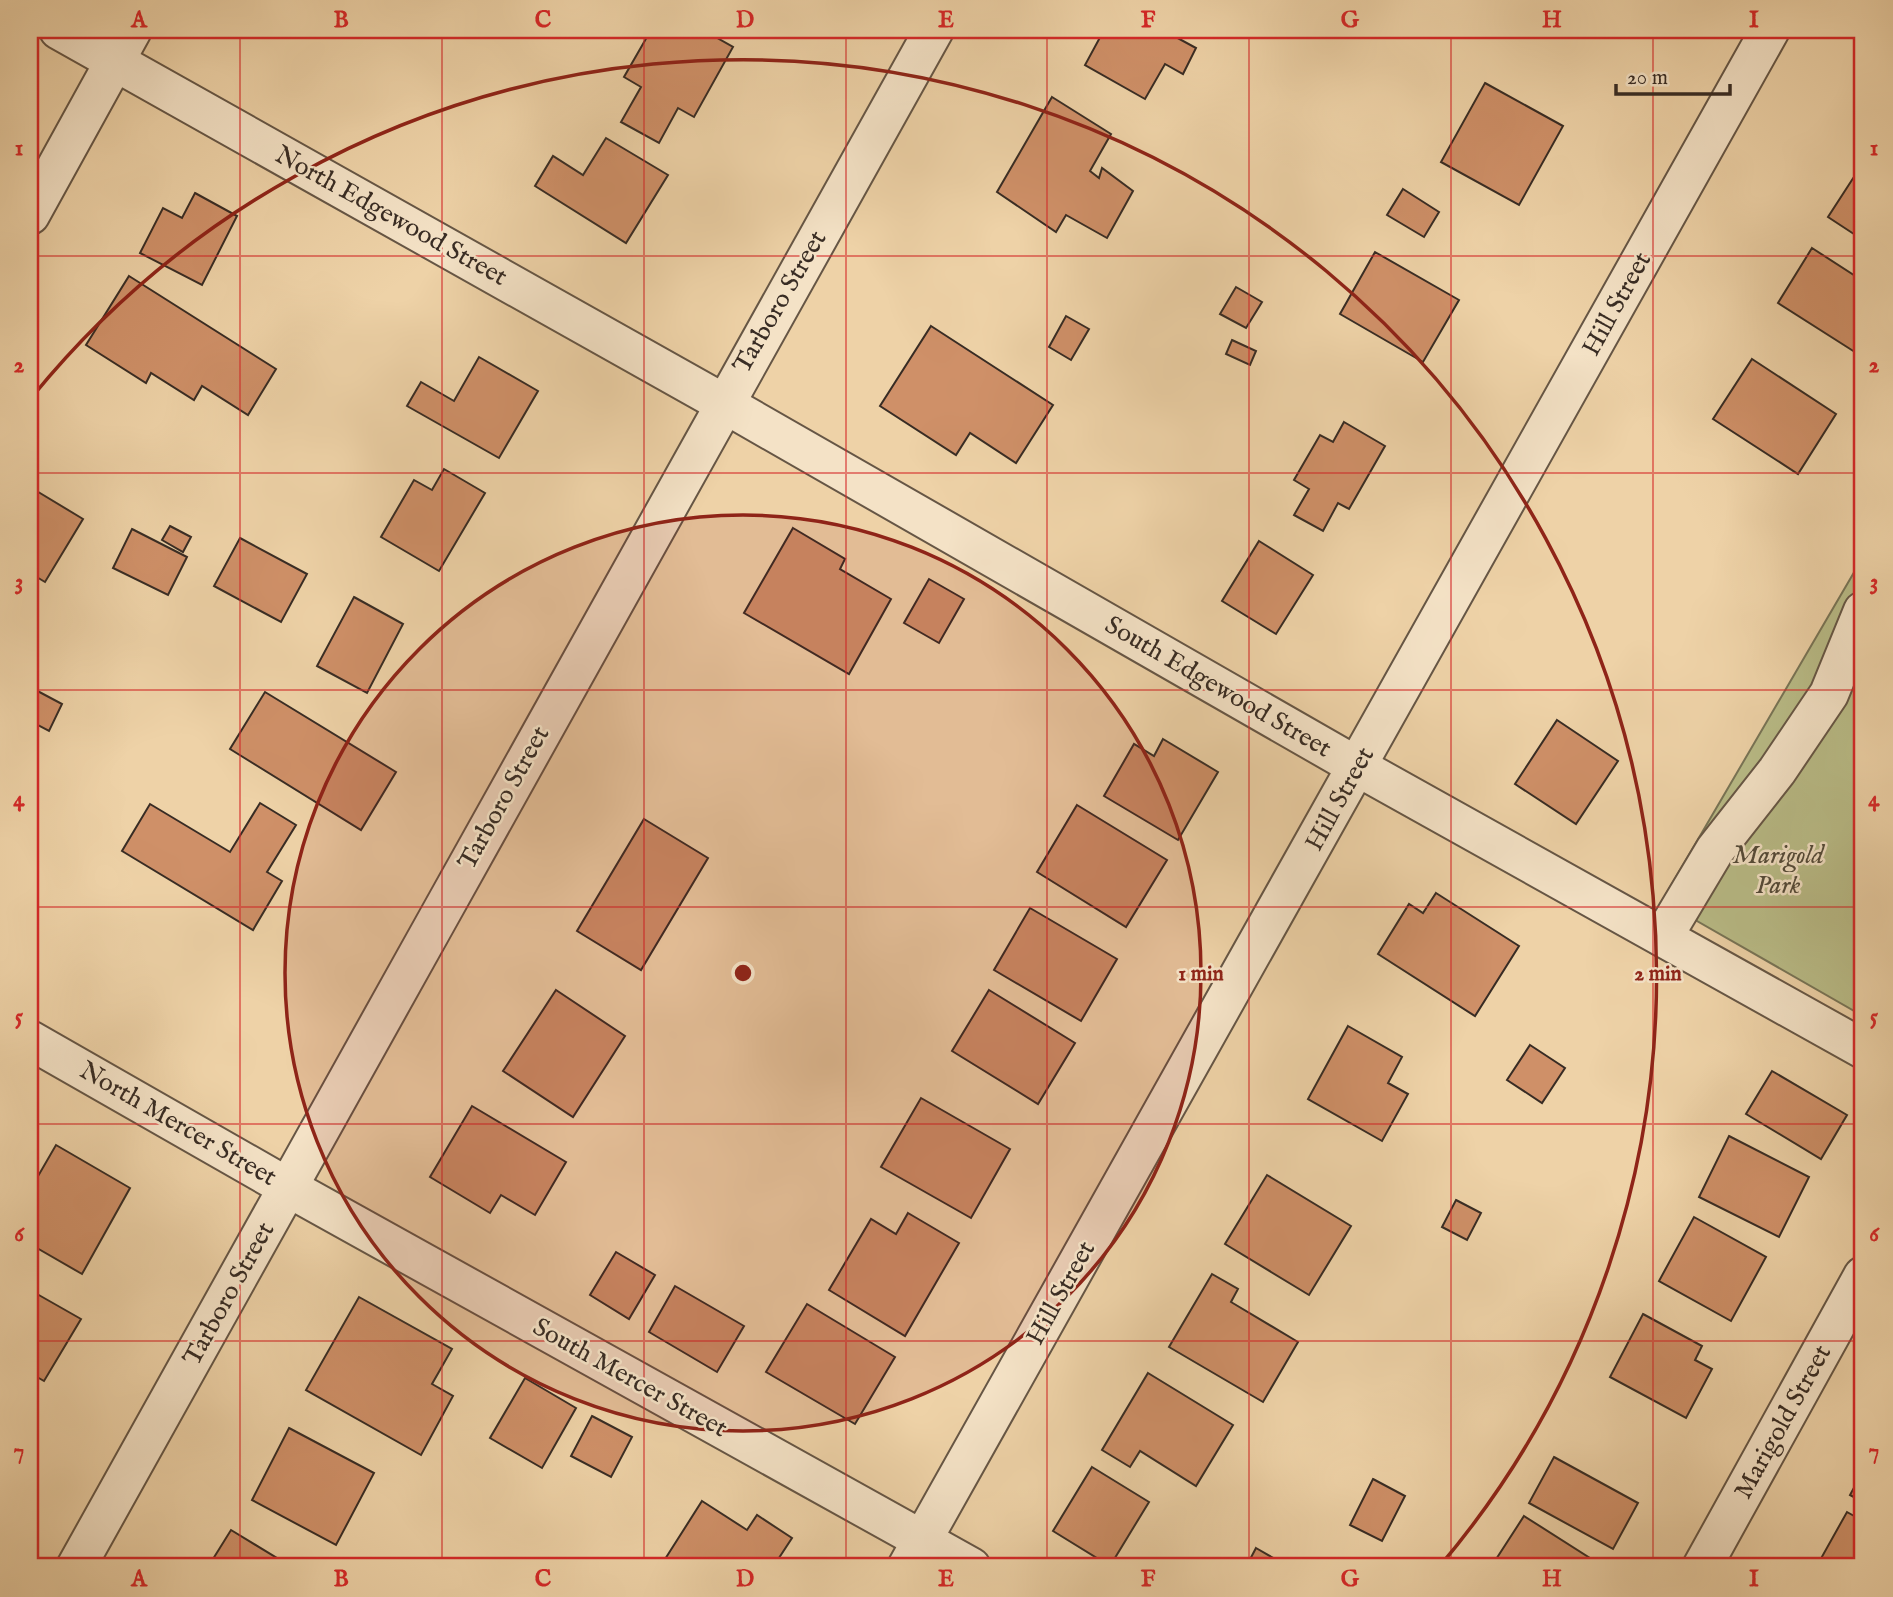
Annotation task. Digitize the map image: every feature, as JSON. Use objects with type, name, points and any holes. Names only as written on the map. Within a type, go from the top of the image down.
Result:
[{"type":"street","name":"North Edgewood Street","points":[[59,30],[123,45],[723,403]]},
{"type":"street","name":"Tarboro Street","points":[[76,1567],[723,403],[934,30]]},
{"type":"street","name":"Hill Street","points":[[914,1554],[1770,30]]},
{"type":"street","points":[[30,215],[123,45]]},
{"type":"street","name":"South Edgewood Street","points":[[723,403],[1357,767],[1863,1049]]},
{"type":"street","points":[[1663,937],[1714,850],[1777,771],[1829,694],[1863,611]]},
{"type":"street","name":"North Mercer Street","points":[[30,1040],[289,1188]]},
{"type":"street","name":"South Mercer Street","points":[[289,1188],[914,1554],[971,1567]]},
{"type":"street","name":"Marigold Street","points":[[1702,1567],[1863,1276]]},
{"type":"green space","name":"Marigold Park","points":[[1863,557],[1863,1016],[1662,901]]},
{"type":"building","points":[[651,30],[703,30],[733,47],[694,117],[678,108],[659,143],[621,122],[641,87],[624,77]]},
{"type":"building","points":[[1104,30],[1163,30],[1196,48],[1183,74],[1165,64],[1145,99],[1085,65]]},
{"type":"building","points":[[1485,83],[1563,126],[1519,205],[1441,162]]},
{"type":"building","points":[[1052,97],[1111,134],[1090,171],[1099,178],[1102,168],[1133,191],[1107,238],[1066,215],[1056,232],[997,192]]},
{"type":"building","points":[[606,138],[668,175],[626,243],[535,186],[553,156],[583,175]]},
{"type":"building","points":[[1861,166],[1863,168],[1863,240],[1828,217]]},
{"type":"building","points":[[1403,189],[1439,212],[1424,237],[1387,215]]},
{"type":"building","points":[[195,193],[237,216],[202,285],[140,253],[163,208],[182,218]]},
{"type":"building","points":[[1812,248],[1863,281],[1863,347],[1858,354],[1778,303]]},
{"type":"building","points":[[1375,252],[1459,300],[1423,362],[1340,314]]},
{"type":"building","points":[[129,276],[276,369],[248,415],[202,386],[194,400],[151,373],[146,383],[86,345]]},
{"type":"building","points":[[1236,287],[1262,302],[1246,328],[1220,314]]},
{"type":"building","points":[[1066,316],[1089,329],[1071,360],[1049,347]]},
{"type":"building","points":[[931,326],[1053,405],[1016,463],[970,433],[956,455],[880,406]]},
{"type":"building","points":[[1232,340],[1256,351],[1250,365],[1226,354]]},
{"type":"building","points":[[479,357],[538,391],[499,458],[407,406],[421,382],[454,401]]},
{"type":"building","points":[[1752,359],[1836,414],[1798,474],[1713,419]]},
{"type":"building","points":[[1344,422],[1385,446],[1349,509],[1338,503],[1323,531],[1294,515],[1309,489],[1294,480],[1320,435],[1333,442]]},
{"type":"building","points":[[444,469],[485,493],[439,571],[381,537],[414,480],[432,490]]},
{"type":"building","points":[[30,487],[83,519],[45,582],[30,573]]},
{"type":"building","points":[[170,526],[191,537],[183,552],[162,540]]},
{"type":"building","points":[[793,528],[845,559],[840,569],[891,599],[849,674],[744,613]]},
{"type":"building","points":[[132,529],[187,557],[168,595],[113,568]]},
{"type":"building","points":[[240,538],[307,574],[281,622],[214,586]]},
{"type":"building","points":[[1259,541],[1313,575],[1276,634],[1222,601]]},
{"type":"building","points":[[929,579],[964,599],[939,643],[904,623]]},
{"type":"building","points":[[354,597],[403,624],[367,693],[317,666]]},
{"type":"building","points":[[30,687],[62,704],[49,731],[30,721]]},
{"type":"building","points":[[265,692],[396,772],[361,830],[230,749]]},
{"type":"building","points":[[1557,720],[1618,761],[1576,824],[1515,784]]},
{"type":"building","points":[[1163,739],[1218,772],[1178,840],[1104,796],[1134,744],[1154,756]]},
{"type":"building","points":[[260,803],[296,825],[267,872],[282,881],[253,930],[122,851],[150,804],[230,852]]},
{"type":"building","points":[[1077,805],[1167,860],[1126,927],[1037,872]]},
{"type":"building","points":[[644,819],[708,858],[641,970],[577,931]]},
{"type":"building","points":[[1436,893],[1519,946],[1475,1016],[1378,954],[1409,904],[1423,913]]},
{"type":"building","points":[[1030,908],[1117,959],[1081,1021],[994,970]]},
{"type":"building","points":[[556,990],[625,1036],[573,1117],[503,1071]]},
{"type":"building","points":[[989,990],[1075,1043],[1038,1104],[952,1051]]},
{"type":"building","points":[[1348,1026],[1402,1057],[1388,1083],[1408,1094],[1382,1141],[1308,1099]]},
{"type":"building","points":[[1530,1045],[1565,1068],[1542,1103],[1507,1080]]},
{"type":"building","points":[[1772,1071],[1847,1115],[1821,1159],[1746,1114]]},
{"type":"building","points":[[921,1098],[1010,1149],[971,1218],[881,1167]]},
{"type":"building","points":[[472,1106],[566,1162],[535,1215],[501,1195],[490,1213],[430,1177]]},
{"type":"building","points":[[1729,1136],[1809,1177],[1779,1237],[1699,1197]]},
{"type":"building","points":[[56,1145],[130,1188],[82,1274],[30,1244],[30,1190]]},
{"type":"building","points":[[1267,1175],[1351,1226],[1309,1295],[1225,1244]]},
{"type":"building","points":[[1456,1200],[1481,1213],[1467,1240],[1442,1227]]},
{"type":"building","points":[[908,1213],[959,1243],[905,1336],[829,1290],[871,1219],[896,1234]]},
{"type":"building","points":[[1694,1217],[1766,1257],[1731,1321],[1659,1281]]},
{"type":"building","points":[[616,1252],[655,1275],[629,1319],[590,1295]]},
{"type":"building","points":[[1212,1274],[1238,1289],[1231,1302],[1298,1342],[1263,1402],[1169,1347]]},
{"type":"building","points":[[675,1286],[744,1326],[717,1372],[649,1332]]},
{"type":"building","points":[[30,1290],[81,1319],[44,1381],[30,1373]]},
{"type":"building","points":[[359,1297],[452,1349],[432,1384],[453,1396],[421,1455],[306,1390]]},
{"type":"building","points":[[807,1304],[895,1357],[855,1424],[766,1372]]},
{"type":"building","points":[[1643,1314],[1702,1346],[1695,1360],[1712,1369],[1686,1418],[1610,1377]]},
{"type":"building","points":[[1148,1373],[1233,1425],[1196,1486],[1140,1451],[1130,1467],[1102,1450]]},
{"type":"building","points":[[525,1378],[576,1408],[542,1468],[490,1438]]},
{"type":"building","points":[[592,1416],[632,1437],[611,1477],[571,1456]]},
{"type":"building","points":[[289,1428],[374,1473],[336,1545],[252,1500]]},
{"type":"building","points":[[1554,1457],[1638,1503],[1613,1549],[1529,1503]]},
{"type":"building","points":[[1092,1467],[1149,1502],[1110,1566],[1053,1531]]},
{"type":"building","points":[[1863,1471],[1863,1502],[1850,1495]]},
{"type":"building","points":[[1373,1479],[1405,1496],[1382,1541],[1350,1525]]},
{"type":"building","points":[[702,1501],[747,1530],[757,1515],[792,1538],[773,1567],[660,1567]]},
{"type":"building","points":[[1847,1512],[1863,1521],[1863,1567],[1828,1567],[1819,1562]]},
{"type":"building","points":[[1524,1516],[1604,1567],[1491,1567]]},
{"type":"building","points":[[231,1530],[290,1566],[208,1567]]},
{"type":"building","points":[[1256,1548],[1282,1563],[1280,1567],[1246,1567]]}]
